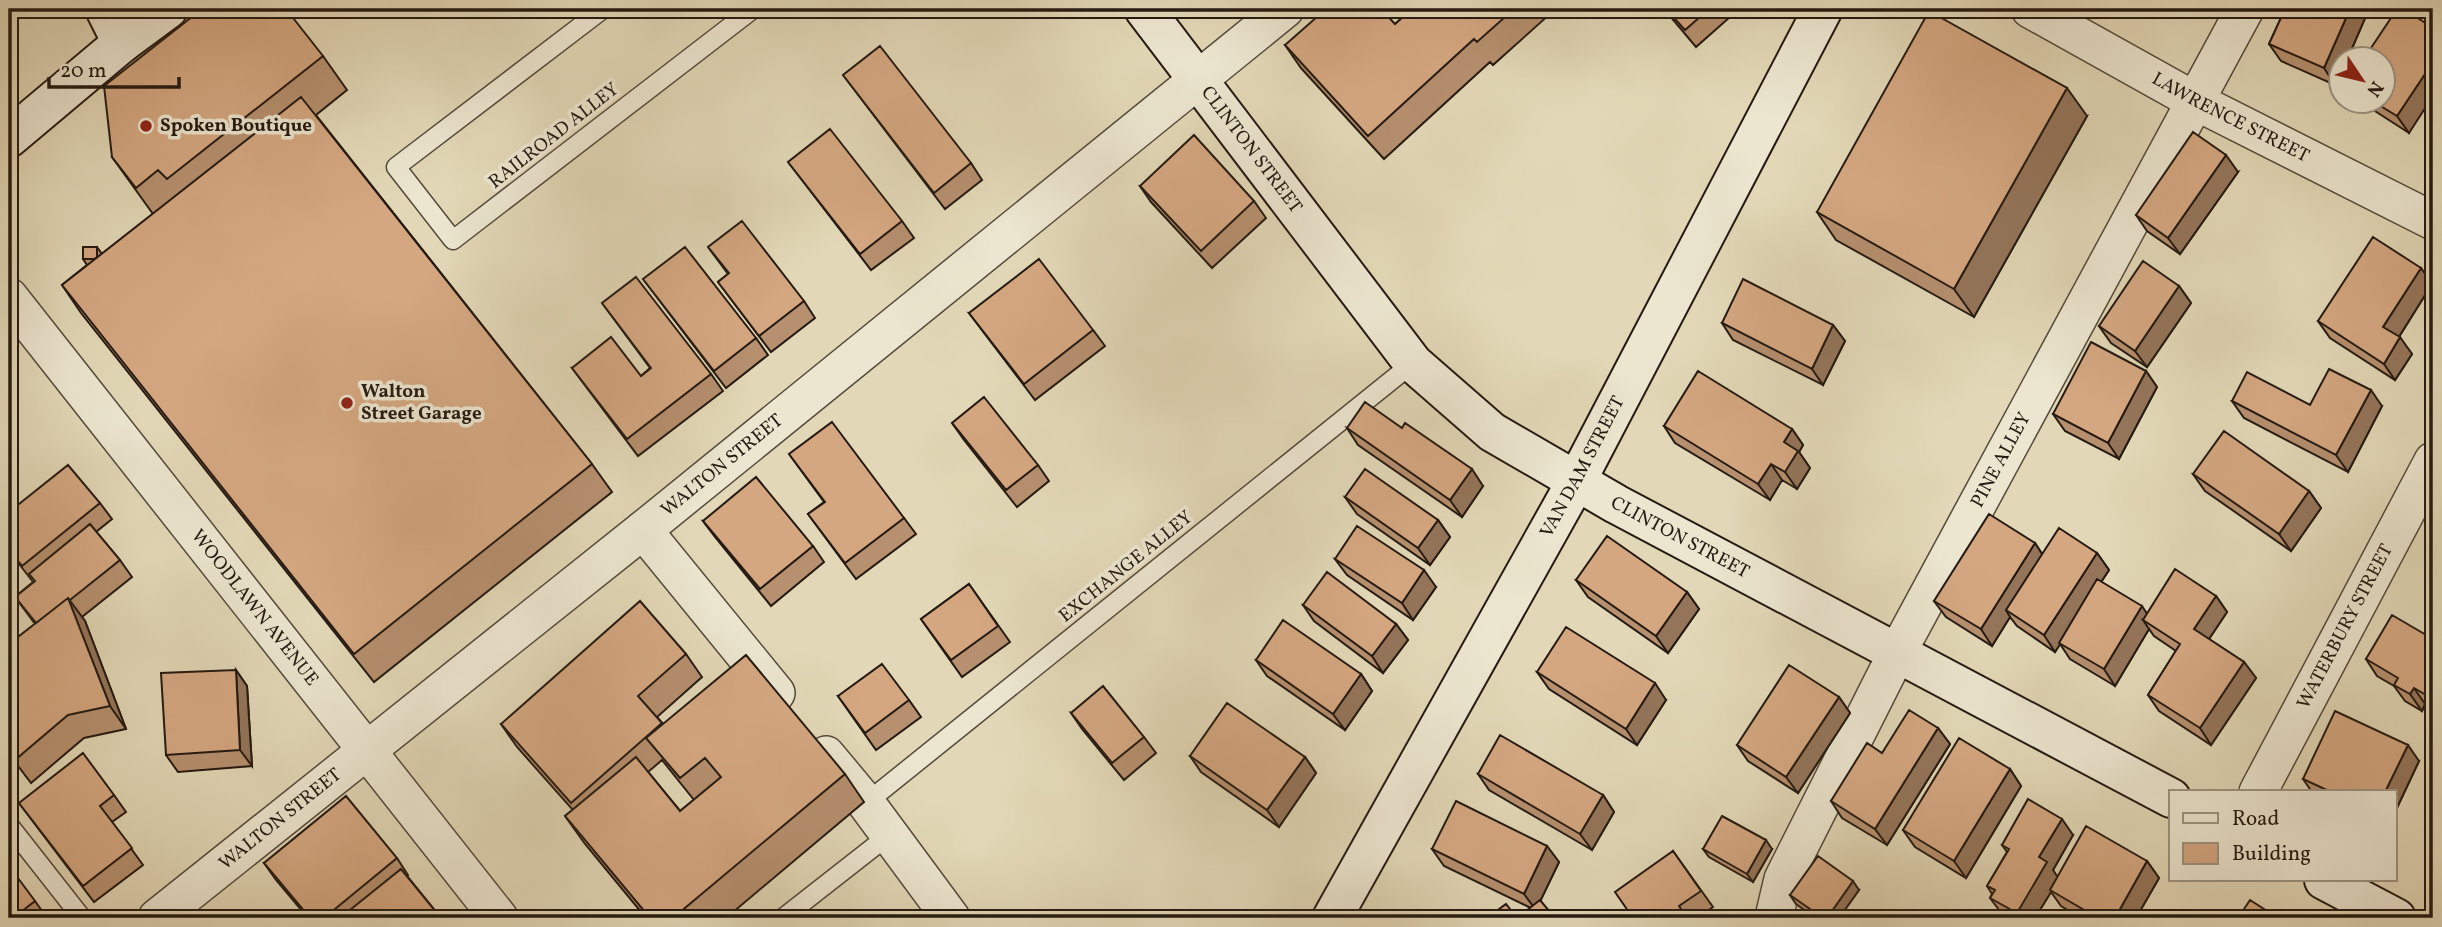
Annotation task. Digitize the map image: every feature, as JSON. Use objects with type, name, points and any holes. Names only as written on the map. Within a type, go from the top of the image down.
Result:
[{"type":"street","points":[[105,9],[122,43]]},
{"type":"street","points":[[9,138],[122,43],[168,9]]},
{"type":"street","name":"CLINTON STREET","points":[[1144,9],[1413,363],[1492,432],[1616,504],[2169,797]]},
{"type":"street","name":"WALTON STREET","points":[[157,918],[643,530],[1285,9]]},
{"type":"street","name":"VAN DAM STREET","points":[[1343,912],[1577,480],[1823,9]]},
{"type":"street","name":"LAWRENCE STREET","points":[[2030,9],[2195,101],[2433,221]]},
{"type":"street","name":"PINE ALLEY","points":[[1778,918],[1775,913],[1783,879],[1897,653],[2245,9]]},
{"type":"street","name":"WOODLAWN AVENUE","points":[[9,297],[499,918]]},
{"type":"street","name":"WATERBURY STREET","points":[[2259,790],[2433,461]]},
{"type":"street","points":[[643,530],[866,803],[951,918]]},
{"type":"street","points":[[2326,881],[2396,918]]},
{"type":"lane","name":"RAILROAD ALLEY","points":[[603,9],[396,167],[453,240],[753,9]]},
{"type":"lane","name":"EXCHANGE ALLEY","points":[[866,803],[1413,363]]},
{"type":"lane","points":[[9,825],[82,918]]},
{"type":"lane","points":[[783,918],[889,835]]},
{"type":"building","points":[[202,9],[286,9],[323,56],[167,179],[158,170],[136,188],[112,157],[104,86]]},
{"type":"building","points":[[1326,9],[1381,9],[1395,24],[1412,9],[1514,9],[1477,42],[1474,39],[1368,136],[1285,45]]},
{"type":"building","points":[[1666,9],[1709,9],[1685,30]]},
{"type":"building","points":[[2285,9],[2350,9],[2334,46],[2326,46],[2324,68],[2269,44]]},
{"type":"building","points":[[2397,9],[2404,9],[2433,28],[2433,62],[2397,116],[2396,46],[2372,46]]},
{"type":"building","points":[[1929,11],[2067,88],[1954,289],[1817,212]]},
{"type":"building","points":[[880,46],[971,163],[934,193],[843,75]]},
{"type":"building","name":"Walton Street Garage","points":[[301,97],[592,464],[354,654],[62,285]]},
{"type":"building","points":[[830,129],[902,221],[860,254],[788,162]]},
{"type":"building","points":[[2193,132],[2226,155],[2168,238],[2136,215]]},
{"type":"building","points":[[1194,135],[1254,201],[1201,251],[1140,186]]},
{"type":"building","points":[[742,221],[804,301],[759,336],[718,282],[729,273],[708,247]]},
{"type":"building","points":[[2373,237],[2421,268],[2383,327],[2400,337],[2384,364],[2318,321]]},
{"type":"building","points":[[83,247],[97,247],[97,257],[83,259]]},
{"type":"building","points":[[685,247],[756,338],[714,371],[643,279]]},
{"type":"building","points":[[1039,259],[1093,330],[1024,384],[969,313]]},
{"type":"building","points":[[2143,261],[2179,286],[2135,351],[2099,326]]},
{"type":"building","points":[[636,277],[711,374],[627,439],[572,368],[611,337],[641,376],[651,368],[602,303]]},
{"type":"building","points":[[1743,279],[1833,325],[1812,369],[1722,323]]},
{"type":"building","points":[[2091,342],[2146,371],[2108,443],[2053,414]]},
{"type":"building","points":[[2329,369],[2371,390],[2336,455],[2232,401],[2247,372],[2310,405]]},
{"type":"building","points":[[1698,371],[1792,429],[1784,442],[1798,451],[1785,472],[1771,464],[1758,484],[1664,426]]},
{"type":"building","points":[[984,397],[1038,465],[1006,490],[952,423]]},
{"type":"building","points":[[1365,402],[1402,428],[1405,423],[1472,469],[1450,500],[1347,428]]},
{"type":"building","points":[[832,422],[904,518],[845,563],[808,514],[825,502],[789,454]]},
{"type":"building","points":[[2224,431],[2309,491],[2279,534],[2193,474]]},
{"type":"building","points":[[68,465],[100,503],[22,566],[9,550],[9,538],[18,530],[9,519],[9,512]]},
{"type":"building","points":[[1365,469],[1438,520],[1418,548],[1345,497]]},
{"type":"building","points":[[756,477],[813,546],[760,589],[703,521]]},
{"type":"building","points":[[1989,514],[2035,543],[1981,629],[1934,601]]},
{"type":"building","points":[[90,524],[120,560],[36,623],[15,597],[35,581],[29,574]]},
{"type":"building","points":[[1357,526],[1424,570],[1402,603],[1335,559]]},
{"type":"building","points":[[2059,528],[2097,553],[2044,635],[2006,610]]},
{"type":"building","points":[[1607,536],[1687,592],[1656,636],[1576,580]]},
{"type":"building","points":[[2175,569],[2216,596],[2194,629],[2244,662],[2200,728],[2148,695],[2180,644],[2143,620]]},
{"type":"building","points":[[1327,572],[1396,624],[1372,656],[1303,605]]},
{"type":"building","points":[[2097,579],[2142,606],[2104,669],[2059,643]]},
{"type":"building","points":[[969,584],[998,626],[951,660],[921,619]]},
{"type":"building","points":[[68,598],[110,706],[68,715],[15,760],[9,752],[9,644]]},
{"type":"building","points":[[640,601],[686,654],[638,696],[662,723],[571,803],[501,724]]},
{"type":"building","points":[[2392,615],[2433,639],[2433,699],[2414,688],[2410,694],[2394,685],[2398,678],[2366,659]]},
{"type":"building","points":[[1283,620],[1361,674],[1333,714],[1256,660]]},
{"type":"building","points":[[1566,627],[1655,683],[1626,729],[1537,672]]},
{"type":"building","points":[[746,655],[845,774],[673,918],[650,918],[565,816],[636,757],[680,811],[721,777],[705,758],[680,778],[646,738]]},
{"type":"building","points":[[882,664],[909,700],[865,733],[838,696]]},
{"type":"building","points":[[1789,665],[1839,697],[1786,777],[1737,745]]},
{"type":"building","points":[[236,670],[240,750],[166,755],[161,673]]},
{"type":"building","points":[[1103,686],[1144,737],[1112,763],[1071,713]]},
{"type":"building","points":[[1227,703],[1305,757],[1267,810],[1190,756]]},
{"type":"building","points":[[1909,710],[1938,728],[1875,829],[1831,801],[1867,743],[1882,753]]},
{"type":"building","points":[[2335,711],[2408,745],[2386,790],[2327,790],[2303,779]]},
{"type":"building","points":[[1500,735],[1603,795],[1580,834],[1478,774]]},
{"type":"building","points":[[1959,738],[2010,769],[1954,861],[1903,830]]},
{"type":"building","points":[[83,753],[114,795],[100,806],[132,848],[83,886],[19,803]]},
{"type":"building","points":[[346,796],[397,858],[324,918],[310,918],[264,863]]},
{"type":"building","points":[[2028,799],[2062,819],[2039,857],[2047,862],[2017,913],[1990,898],[1995,890],[1987,886],[2009,849],[2002,845]]},
{"type":"building","points":[[1456,801],[1547,846],[1524,894],[1432,849]]},
{"type":"building","points":[[1722,816],[1766,840],[1747,874],[1703,849]]},
{"type":"building","points":[[2086,826],[2147,861],[2115,918],[2098,918],[2050,890]]},
{"type":"building","points":[[1673,851],[1701,891],[1679,906],[1687,918],[1633,918],[1615,892]]},
{"type":"building","points":[[1818,856],[1853,881],[1827,918],[1823,918],[1790,895]]},
{"type":"building","points":[[9,866],[35,901],[13,918],[9,918]]},
{"type":"building","points":[[401,869],[441,918],[340,918]]},
{"type":"building","points":[[1540,900],[1555,918],[1517,918]]},
{"type":"building","points":[[2250,900],[2278,918],[2238,918]]},
{"type":"building","points":[[1506,904],[1517,918],[1487,918]]},
{"type":"place","name":"Spoken Boutique","points":[[146,126]]},
{"type":"place","name":"Walton Street Garage","points":[[347,403]]}]
